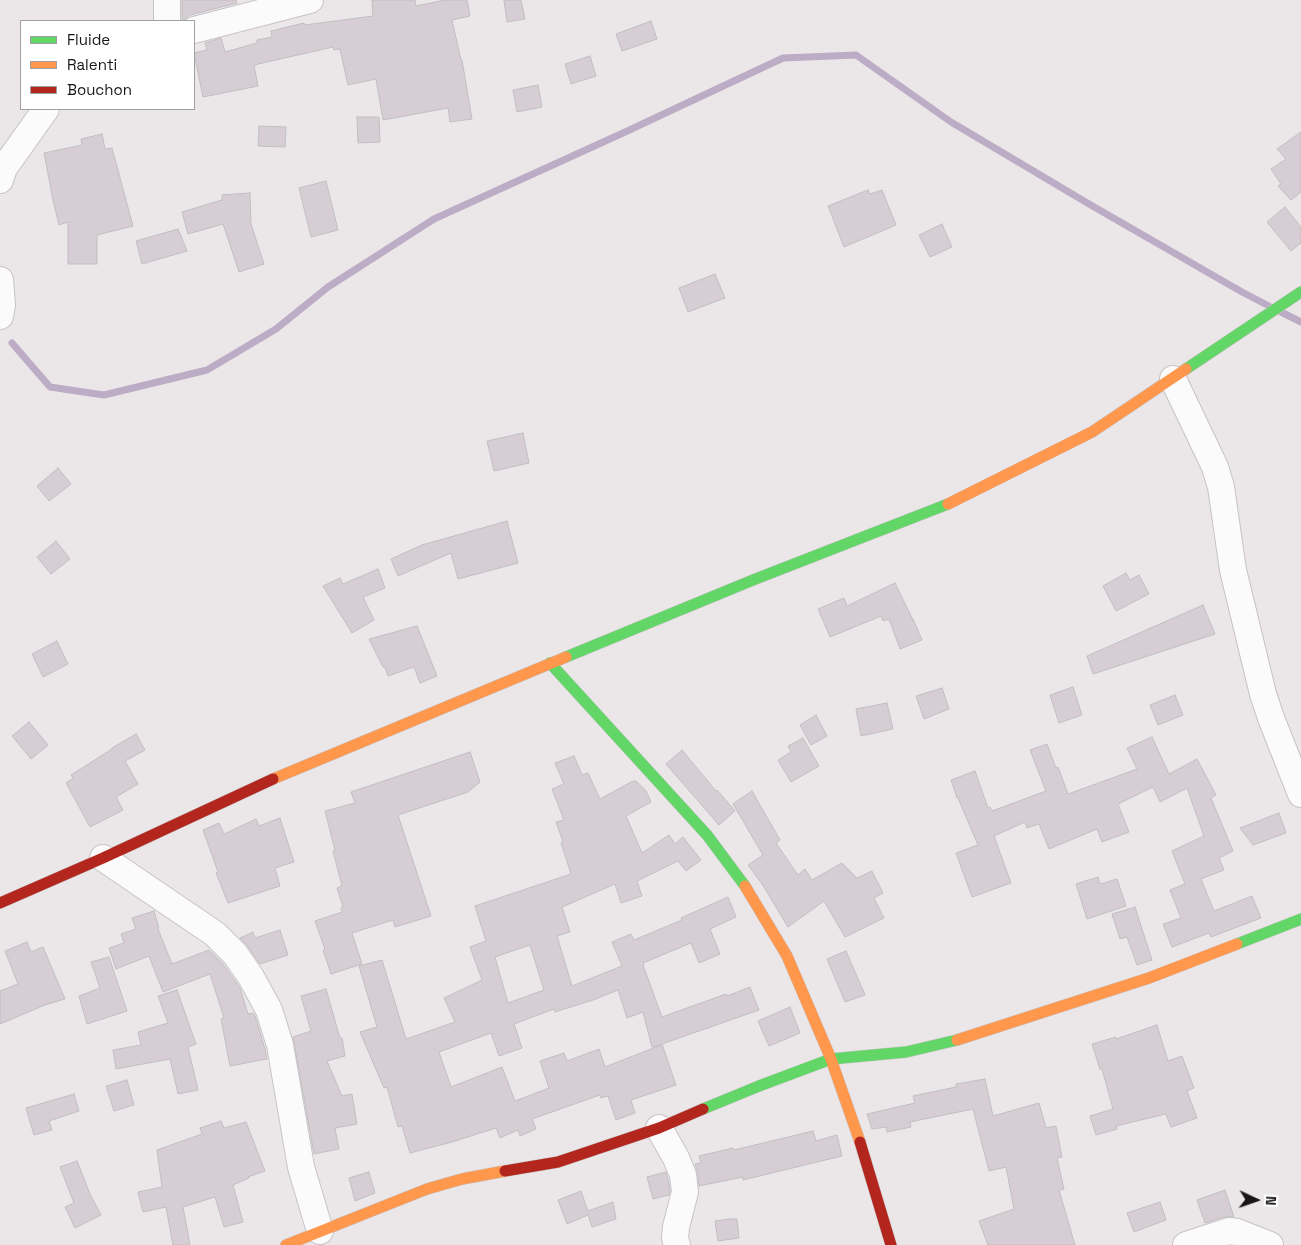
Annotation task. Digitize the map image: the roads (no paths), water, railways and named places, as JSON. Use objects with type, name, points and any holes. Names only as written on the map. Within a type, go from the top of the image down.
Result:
[{"type":"street","points":[[167,0],[167,20]]},
{"type":"street","points":[[195,30],[310,0]]},
{"type":"street","points":[[0,180],[4,168],[45,110]]},
{"type":"street","points":[[0,280],[2,305],[0,316]]},
{"type":"street","points":[[0,903],[103,858],[250,789],[550,663],[753,580],[943,507],[1092,432],[1300,293]]},
{"type":"street","points":[[1173,379],[1215,467],[1221,487],[1235,580],[1263,694],[1270,718],[1294,755],[1301,794]]},
{"type":"street","points":[[550,663],[707,835],[749,892],[787,956],[831,1059],[855,1126],[891,1245]]},
{"type":"street","points":[[103,858],[215,934],[234,954],[251,977],[269,1010],[280,1045],[301,1167],[320,1231]]},
{"type":"street","points":[[286,1245],[426,1188],[462,1179],[558,1162],[659,1128],[759,1086],[831,1059],[906,1052],[947,1043],[1149,978],[1301,919]]},
{"type":"street","points":[[659,1128],[683,1175],[685,1192],[676,1227],[675,1238],[677,1245]]},
{"type":"street","points":[[1186,1245],[1229,1231],[1237,1232],[1270,1245]]},
{"type":"waterway","points":[[12,343],[50,387],[104,395],[207,370],[276,329],[328,287],[434,219],[783,58],[856,55],[951,122],[1089,204],[1269,306]]},
{"type":"waterway","points":[[1281,312],[1301,322]]}]
